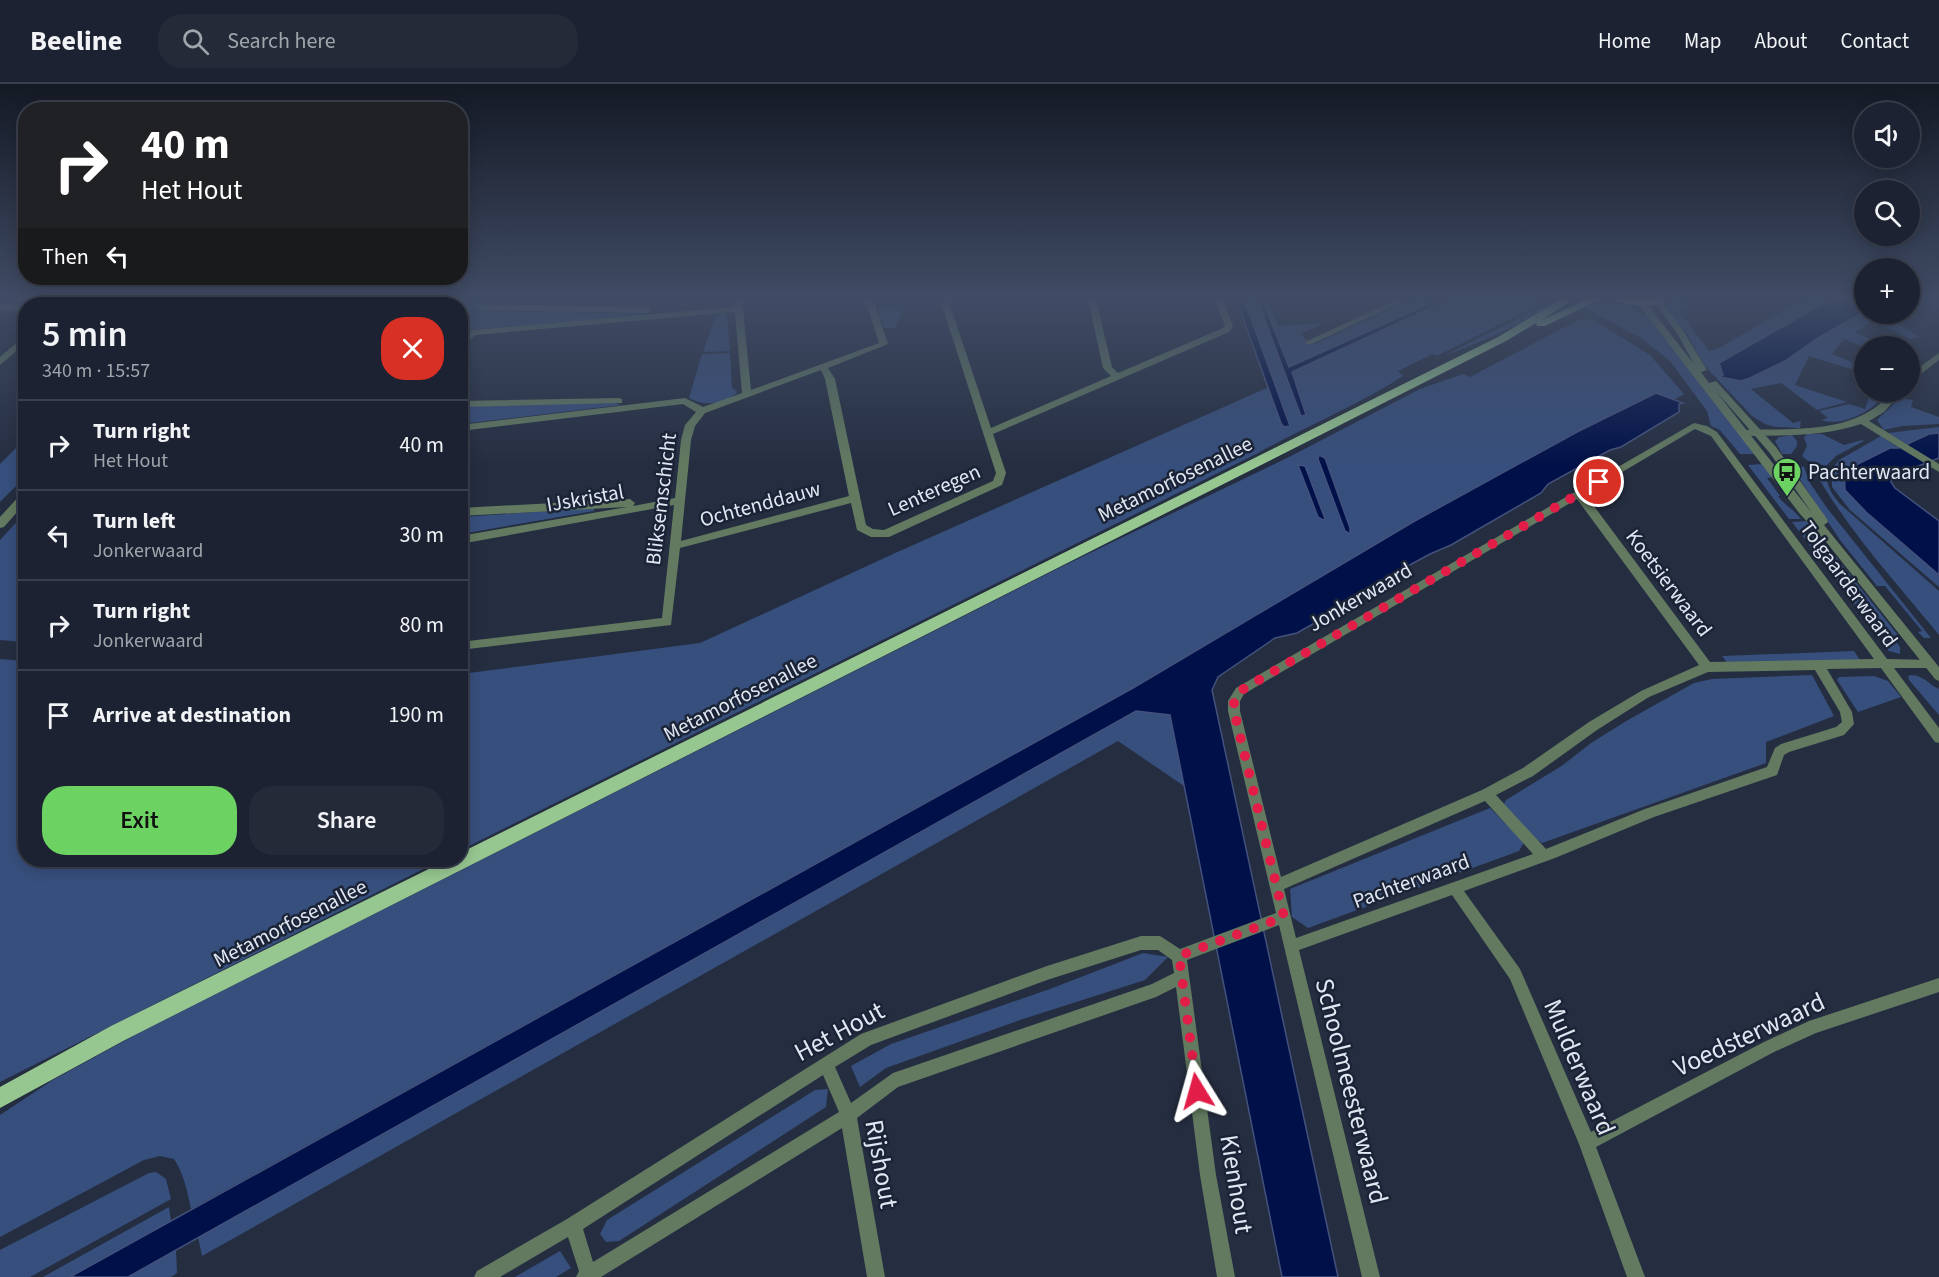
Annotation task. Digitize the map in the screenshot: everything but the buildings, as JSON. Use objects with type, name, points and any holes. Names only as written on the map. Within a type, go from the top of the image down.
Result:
[{"type":"main road","name":"Metamorfosenallee","points":[[468,858],[1471,355]]},
{"type":"main road","name":"Metamorfosenallee","points":[[0,1098],[23,1083],[128,1028],[449,867]]},
{"type":"street","points":[[743,355],[747,395]]},
{"type":"street","name":"Bliksemschicht","points":[[468,645],[667,622],[679,501],[690,425],[702,411],[854,355]]},
{"type":"street","name":"Lenteregen","points":[[823,366],[830,379],[861,527],[871,533],[885,534],[998,483],[1002,473],[962,355]]},
{"type":"street","points":[[1105,355],[1108,368],[1117,377]]},
{"type":"street","points":[[987,432],[1169,355]]},
{"type":"street","points":[[1682,355],[1804,511],[1831,540],[1939,676]]},
{"type":"street","points":[[1693,355],[1702,370],[1760,432],[1793,476],[1827,529],[1831,540]]},
{"type":"street","points":[[1920,370],[1939,356]]},
{"type":"street","points":[[468,427],[685,400],[702,411]]},
{"type":"street","points":[[468,404],[625,401],[654,403]]},
{"type":"street","points":[[1744,433],[1823,430],[1841,427],[1878,412],[1888,402]]},
{"type":"street","points":[[1860,419],[1939,469]]},
{"type":"street","name":"Jonkerwaard","points":[[1284,917],[1234,711],[1234,701],[1240,691],[1579,494],[1687,428],[1694,426],[1704,428]]},
{"type":"street","name":"Tolgaarderwaard","points":[[1704,428],[1714,434],[1939,738]]},
{"type":"street","name":"Koetsierwaard","points":[[1579,494],[1707,667]]},
{"type":"street","points":[[0,511],[18,495]]},
{"type":"street","name":"Ochtenddauw","points":[[675,546],[855,498]]},
{"type":"street","name":"IJskristal","points":[[468,512],[679,501]]},
{"type":"street","name":"IJskristal","points":[[468,539],[679,501]]},
{"type":"street","points":[[0,524],[18,504]]},
{"type":"street","points":[[1276,885],[1487,794],[1534,768],[1593,726],[1645,694],[1707,667],[1929,663]]},
{"type":"street","name":"Pachterwaard","points":[[1293,946],[1544,856],[1650,813],[1772,771],[1779,752],[1785,748],[1840,731],[1848,724],[1846,712],[1819,666]]},
{"type":"street","points":[[1487,794],[1544,856]]},
{"type":"street","name":"Mulderwaard","points":[[1455,889],[1515,974],[1587,1143],[1636,1277]]},
{"type":"street","points":[[1179,956],[1284,917]]},
{"type":"street","name":"Schoolmeesterwaard","points":[[1284,917],[1293,946],[1371,1277]]},
{"type":"street","name":"Het Hout","points":[[483,1277],[573,1225],[866,1039],[1047,973],[1141,943],[1160,943],[1179,956]]},
{"type":"street","name":"Kienhout","points":[[1179,956],[1208,1175],[1226,1277]]},
{"type":"street","points":[[573,1225],[588,1276],[848,1115],[893,1081],[1156,990],[1181,977]]},
{"type":"street","name":"Voedsterwaard","points":[[1587,1143],[1769,1047],[1814,1026],[1939,985]]},
{"type":"street","name":"Rijshout","points":[[826,1064],[848,1115],[876,1277]]},
{"type":"shaded area","points":[[702,355],[730,355],[732,388],[738,392],[714,403],[702,403],[689,398]]},
{"type":"shaded area","points":[[1256,355],[1264,355],[1290,426],[1284,427]]},
{"type":"shaded area","points":[[1257,355],[1432,355],[1398,371],[1403,376],[1386,387],[1258,453],[468,847],[468,673],[700,643],[893,554],[1269,387]]},
{"type":"shaded area","points":[[1278,355],[1284,355],[1289,367],[1316,355],[1330,355],[1292,372],[1306,415],[1301,416]]},
{"type":"shaded area","points":[[1512,355],[1649,355],[1684,394],[1672,401],[1655,393],[1577,432],[1413,522],[1133,688],[191,1209],[185,1183],[174,1159],[160,1156],[144,1160],[0,1237],[0,1115],[53,1080],[137,1034],[1061,567],[1291,456],[1420,389],[1463,374],[1470,377]]},
{"type":"shaded area","points":[[1662,355],[1678,355],[1756,454],[1740,454],[1720,430],[1711,426],[1707,411],[1670,361]]},
{"type":"shaded area","points":[[1699,355],[1734,355],[1719,363],[1728,378],[1741,381],[1794,355],[1834,355],[1854,363],[1854,370],[1809,356],[1795,385],[1847,402],[1817,410],[1781,383],[1751,389],[1793,423],[1801,421],[1800,428],[1775,427],[1752,416],[1705,366]]},
{"type":"shaded area","points":[[1734,355],[1794,355],[1741,381],[1720,377],[1723,375],[1719,363]]},
{"type":"shaded area","points":[[1656,393],[1683,403],[1679,404],[1679,412],[1621,447],[1610,450],[1548,484],[1541,493],[1451,545],[1358,593],[1355,600],[1297,633],[1275,638],[1218,677],[1212,690],[1338,1277],[1282,1277],[1170,715],[1136,711],[128,1277],[70,1277],[1133,688],[1413,522],[1577,432]]},
{"type":"shaded area","points":[[1867,402],[1878,402],[1870,409],[1854,417],[1837,422],[1821,420],[1828,418],[1819,411],[1849,404],[1865,409]]},
{"type":"shaded area","points":[[1896,402],[1912,402],[1911,407],[1939,417],[1939,424],[1902,426],[1884,430],[1877,420]]},
{"type":"shaded area","points":[[615,403],[621,405],[468,423],[468,406]]},
{"type":"shaded area","points":[[1939,427],[1939,433],[1929,434],[1907,444],[1888,433]]},
{"type":"shaded area","points":[[1939,433],[1939,458],[1892,476],[1891,482],[1895,488],[1939,521],[1939,575],[1866,512],[1845,490],[1844,471],[1890,448],[1899,448],[1929,434]]},
{"type":"shaded area","points":[[1807,434],[1822,434],[1844,445],[1864,441],[1836,456],[1826,466],[1808,461],[1802,456],[1807,446],[1804,438]]},
{"type":"shaded area","points":[[1792,435],[1797,441],[1797,446],[1791,454],[1782,454],[1775,441],[1779,437]]},
{"type":"shaded area","points":[[1881,436],[1899,448],[1890,448],[1866,512],[1939,575],[1939,587],[1850,510],[1832,487],[1832,469],[1839,460]]},
{"type":"shaded area","points":[[18,446],[18,484],[0,502],[0,464]]},
{"type":"shaded area","points":[[1319,455],[1325,458],[1350,528],[1350,534],[1345,531],[1318,459]]},
{"type":"shaded area","points":[[1789,463],[1804,467],[1810,483],[1827,508],[1931,638],[1924,638],[1918,632],[1922,631],[1885,586],[1877,586],[1840,540]]},
{"type":"shaded area","points":[[1764,464],[1774,477],[1767,478],[1780,496],[1778,496],[1801,519],[1789,519],[1748,465]]},
{"type":"shaded area","points":[[1298,465],[1305,466],[1325,519],[1323,520],[1318,517]]},
{"type":"shaded area","points":[[1811,465],[1827,469],[1829,488],[1840,504],[1939,591],[1939,635],[1855,532]]},
{"type":"shaded area","points":[[594,508],[594,511],[468,533],[468,517]]},
{"type":"shaded area","points":[[18,521],[18,641],[0,640],[0,540]]},
{"type":"shaded area","points":[[1807,521],[1901,639],[1895,640],[1900,647],[1900,654],[1884,647],[1884,642],[1792,522]]},
{"type":"shaded area","points":[[1854,651],[1860,660],[1728,664],[1722,656]]},
{"type":"shaded area","points":[[0,659],[18,660],[18,867],[427,867],[0,1082]]},
{"type":"shaded area","points":[[1812,675],[1834,716],[1766,742],[1766,763],[1542,843],[1534,838],[1504,804],[1506,800],[1563,765],[1591,743],[1694,683],[1712,679]]},
{"type":"shaded area","points":[[1911,675],[1939,689],[1939,715],[1909,680],[1908,676]]},
{"type":"shaded area","points":[[1874,676],[1888,681],[1901,697],[1858,712],[1837,680],[1839,677]]},
{"type":"shaded area","points":[[1136,711],[1170,714],[1184,786],[1118,741],[202,1256],[198,1237]]},
{"type":"shaded area","points":[[1490,808],[1524,842],[1519,851],[1308,928],[1292,917],[1290,889]]},
{"type":"shaded area","points":[[1143,953],[1168,957],[1145,980],[1023,1019],[886,1068],[860,1087],[851,1066],[891,1044],[1050,989]]},
{"type":"shaded area","points":[[828,1089],[826,1107],[619,1241],[606,1242],[600,1234],[607,1220],[815,1090]]},
{"type":"shaded area","points":[[156,1172],[166,1179],[171,1199],[30,1277],[0,1277],[0,1250],[149,1173]]},
{"type":"shaded area","points":[[169,1207],[171,1221],[70,1277],[43,1277]]},
{"type":"shaded area","points":[[176,1250],[177,1273],[171,1277],[128,1277]]},
{"type":"shaded area","points":[[560,1251],[571,1268],[556,1277],[515,1277]]},
{"type":"place","name":"Pachterwaard","points":[[1787,498]]},
{"type":"route","points":[[1197,1091],[1179,956],[1284,917],[1234,711],[1234,701],[1240,691],[1599,482]]}]
